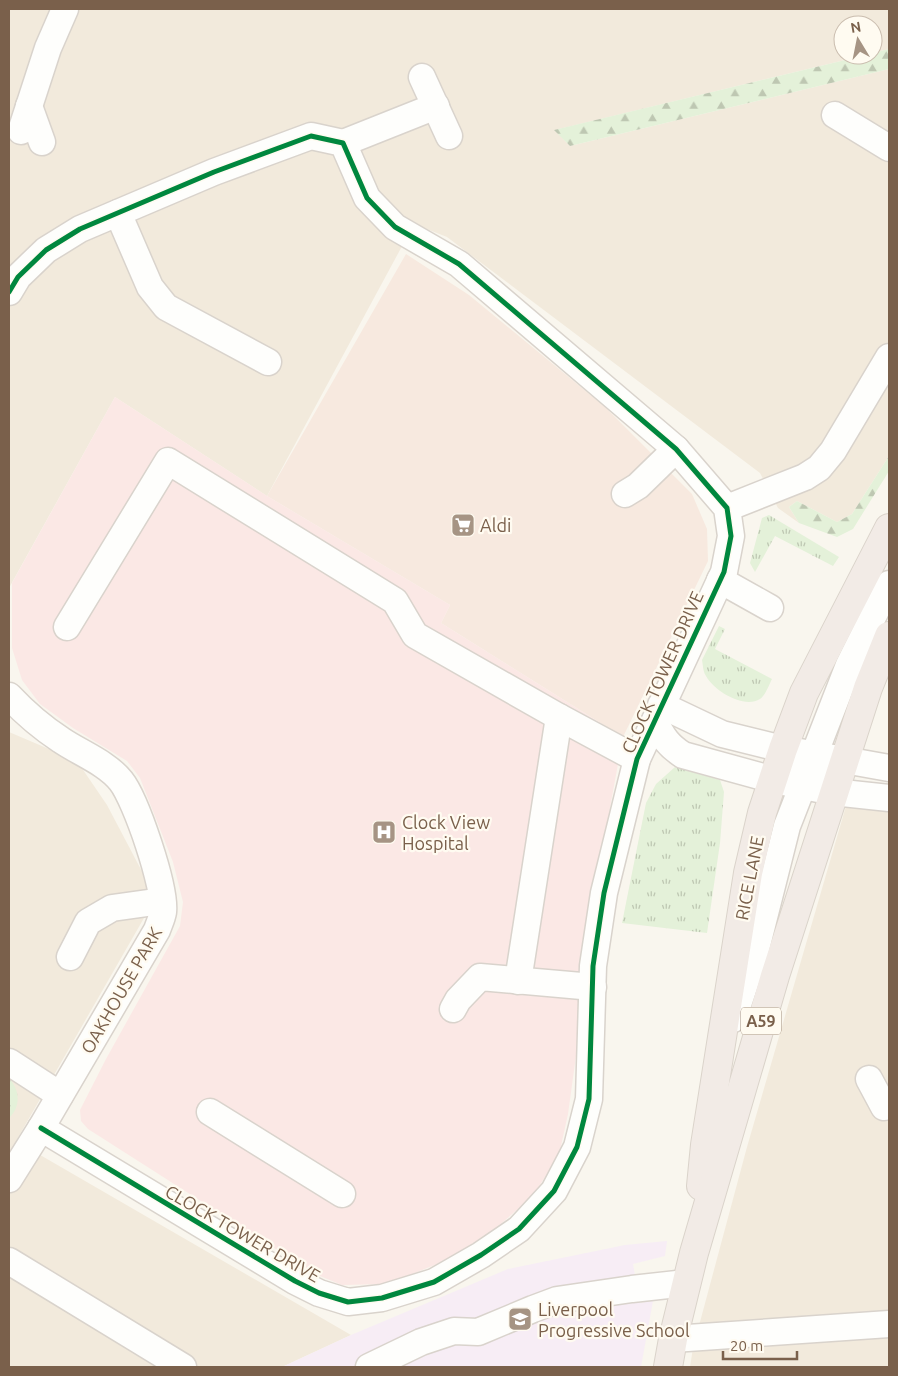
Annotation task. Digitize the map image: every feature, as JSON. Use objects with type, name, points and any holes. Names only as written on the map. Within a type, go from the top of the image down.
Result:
[{"type":"highway","name":"RICE LANE","points":[[694,1253],[705,1145],[748,873],[762,814],[804,693],[889,528]]},
{"type":"highway","name":"RICE LANE","points":[[668,1367],[672,1339],[694,1253],[775,976],[843,760],[873,672],[889,636]]},
{"type":"street","points":[[31,136],[29,106],[48,48],[65,9]]},
{"type":"street","points":[[422,77],[449,136]]},
{"type":"street","points":[[9,292],[18,277],[46,250],[80,229],[214,172],[312,136],[344,143],[436,106]]},
{"type":"street","points":[[835,115],[889,148]]},
{"type":"street","points":[[344,143],[367,198],[395,227],[459,264],[676,450],[727,508],[805,477],[819,468],[833,451],[889,357]]},
{"type":"street","points":[[118,213],[150,287],[166,307],[268,362]]},
{"type":"street","points":[[625,494],[638,486],[676,450]]},
{"type":"street","points":[[67,627],[168,461],[395,601],[415,634],[559,717],[637,759]]},
{"type":"street","name":"CLOCK TOWER DRIVE","points":[[41,1128],[295,1281],[319,1293],[348,1302],[382,1298],[434,1282],[481,1255],[519,1228],[554,1190],[577,1147],[589,1099],[593,966],[604,892],[637,759],[724,572],[732,536],[727,508]]},
{"type":"street","points":[[720,580],[770,608]]},
{"type":"street","points":[[774,780],[797,771],[814,755],[849,665],[889,584]]},
{"type":"street","name":"OAKHOUSE PARK","points":[[9,696],[32,719],[104,767],[121,781],[135,806],[159,880],[163,912],[157,930],[41,1128],[12,1167]]},
{"type":"street","name":"CLOCK TOWER DRIVE","points":[[658,713],[722,734],[783,749],[889,768]]},
{"type":"street","name":"CLOCK TOWER DRIVE","points":[[658,713],[666,742],[683,756],[774,780],[833,792],[889,798]]},
{"type":"street","points":[[518,981],[559,717]]},
{"type":"street","points":[[719,1060],[754,957],[787,826],[803,785],[811,775],[822,767],[832,762],[843,760]]},
{"type":"street","points":[[70,957],[88,922],[112,908],[162,901]]},
{"type":"street","points":[[453,1008],[480,977],[593,987]]},
{"type":"street","points":[[9,1062],[60,1095]]},
{"type":"street","points":[[869,1079],[888,1109]]},
{"type":"street","points":[[210,1112],[342,1194]]},
{"type":"street","points":[[9,1261],[183,1367]]},
{"type":"street","points":[[370,1367],[421,1342],[454,1331],[478,1332],[557,1300],[686,1283]]},
{"type":"street","points":[[672,1339],[889,1324]]},
{"type":"shaded area","points":[[9,9],[889,9],[889,49],[883,50],[883,15],[833,15],[833,63],[555,130],[570,146],[889,69],[889,456],[852,514],[837,522],[797,501],[789,507],[799,523],[778,508],[760,473],[447,237],[414,224],[267,496],[115,397],[9,588]]},
{"type":"shaded area","points":[[406,254],[469,295],[605,407],[692,494],[707,529],[708,561],[623,737],[441,623],[450,605],[267,496]]},
{"type":"shaded area","name":"Clock View Hospital","points":[[115,397],[267,496],[450,605],[441,623],[623,737],[611,802],[568,1114],[559,1155],[533,1196],[496,1228],[449,1259],[388,1284],[342,1285],[315,1274],[88,1129],[81,1121],[80,1110],[106,1059],[180,926],[183,902],[173,862],[140,778],[127,761],[73,728],[40,704],[22,680],[12,648],[12,583]]},
{"type":"shaded area","points":[[9,732],[77,761],[107,805],[147,881],[144,918],[16,1141],[351,1335],[282,1367],[9,1367]]},
{"type":"shaded area","points":[[846,806],[889,810],[889,1367],[690,1367],[693,1348],[747,1147]]},
{"type":"shaded area","name":"Liverpool Progressive School","points":[[667,1241],[665,1256],[633,1264],[640,1303],[653,1301],[641,1367],[282,1367],[351,1335],[508,1269],[625,1245]]},
{"type":"green space","points":[[889,49],[889,69],[570,146],[554,130],[833,63],[833,65],[883,65],[883,50]]},
{"type":"green space","points":[[889,456],[889,471],[853,529],[837,537],[799,523],[789,507],[797,501],[837,522],[852,514]]},
{"type":"green space","points":[[769,515],[839,557],[833,566],[775,536],[755,572],[750,563],[762,518]]},
{"type":"green space","points":[[719,626],[725,629],[715,649],[772,679],[762,698],[746,702],[730,697],[722,693],[710,682],[705,674],[702,660]]},
{"type":"green space","points":[[675,767],[720,780],[724,792],[720,843],[707,933],[622,923],[646,803],[656,784]]},
{"type":"green space","points":[[9,1078],[13,1083],[18,1098],[16,1109],[9,1118]]},
{"type":"cycle path","points":[[9,292],[18,277],[46,250],[80,229],[214,172],[311,136],[343,143],[367,198],[395,227],[459,264],[676,449],[727,508],[731,536],[724,572],[637,759],[604,893],[593,966],[589,1099],[577,1147],[554,1191],[519,1229],[481,1255],[434,1282],[382,1298],[348,1302],[319,1293],[295,1281],[41,1128]]},
{"type":"place","name":"Aldi","points":[[463,525]]},
{"type":"place","name":"Clock View Hospital","points":[[384,832]]},
{"type":"place","name":"Liverpool Progressive School","points":[[520,1319]]}]
